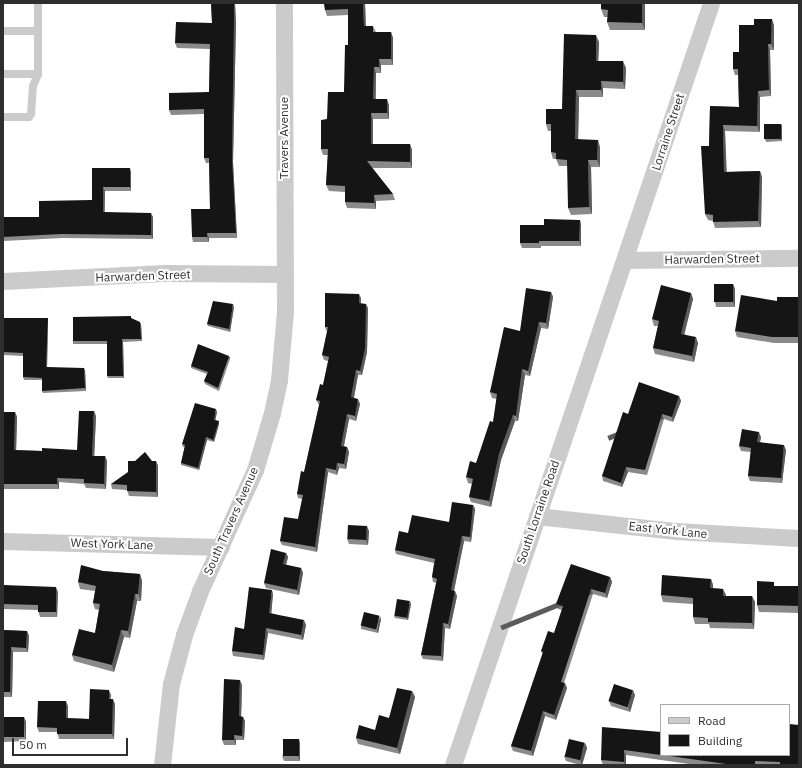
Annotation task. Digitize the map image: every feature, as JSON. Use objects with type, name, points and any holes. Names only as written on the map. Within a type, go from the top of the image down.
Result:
[{"type":"street","name":"Travers Avenue","points":[[284,3],[284,274]]},
{"type":"street","name":"Lorraine Street","points":[[625,260],[711,3]]},
{"type":"street","name":"Harwarden Street","points":[[625,260],[799,258]]},
{"type":"street","name":"South Lorraine Road","points":[[453,765],[607,308],[625,260]]},
{"type":"street","name":"Harwarden Street","points":[[3,281],[164,273],[284,274]]},
{"type":"street","name":"South Travers Avenue","points":[[162,765],[166,721],[177,660],[200,591],[255,470],[272,413],[283,347],[284,274]]},
{"type":"street","name":"East York Lane","points":[[537,516],[676,531],[799,538]]},
{"type":"street","name":"West York Lane","points":[[3,541],[221,547]]},
{"type":"lane","points":[[3,117],[28,117],[31,114],[33,86],[38,74],[38,3]]},
{"type":"lane","points":[[3,31],[38,31]]},
{"type":"lane","points":[[3,74],[38,74]]},
{"type":"building","points":[[211,3],[234,3],[232,157],[236,233],[207,233],[207,237],[192,237],[191,209],[210,209],[209,158],[204,158],[204,109],[169,110],[169,93],[209,92],[210,44],[175,43],[176,22],[212,23]]},
{"type":"building","points":[[324,3],[363,3],[364,26],[373,26],[373,32],[391,32],[391,59],[379,59],[379,67],[374,67],[373,99],[387,99],[387,113],[371,113],[371,144],[410,144],[410,162],[367,161],[393,194],[374,195],[374,203],[345,202],[345,186],[326,185],[328,149],[321,149],[321,120],[327,119],[328,92],[344,92],[345,45],[348,45],[348,9],[325,10]]},
{"type":"building","points":[[601,3],[642,3],[642,23],[607,22],[608,10],[601,9]]},
{"type":"building","points":[[754,19],[772,19],[771,44],[768,44],[769,90],[758,91],[757,126],[723,125],[724,172],[760,171],[758,221],[713,222],[713,215],[705,214],[701,146],[709,146],[710,106],[739,107],[738,69],[733,69],[733,52],[739,52],[739,25],[754,25]]},
{"type":"building","points":[[564,34],[596,35],[596,61],[623,61],[623,82],[601,81],[601,90],[576,90],[575,139],[598,140],[597,160],[588,160],[589,207],[568,208],[567,160],[556,159],[556,153],[551,152],[551,124],[546,124],[546,109],[562,109]]},
{"type":"building","points":[[764,124],[781,124],[781,139],[764,139]]},
{"type":"building","points":[[92,168],[130,168],[130,187],[103,187],[103,212],[151,213],[151,235],[61,234],[3,237],[3,217],[39,217],[39,201],[92,200]]},
{"type":"building","points":[[544,219],[580,220],[579,241],[539,241],[539,243],[520,243],[520,225],[544,225]]},
{"type":"building","points":[[714,284],[733,284],[733,302],[714,302]]},
{"type":"building","points":[[661,285],[691,293],[681,334],[696,337],[692,356],[653,348],[659,321],[652,319]]},
{"type":"building","points":[[526,288],[551,292],[546,323],[539,322],[528,371],[522,369],[516,416],[513,415],[499,454],[489,501],[469,497],[473,479],[466,477],[470,461],[476,463],[490,421],[493,422],[497,394],[490,392],[504,327],[520,331]]},
{"type":"building","points":[[325,293],[359,294],[359,303],[366,304],[365,348],[360,371],[356,370],[351,397],[358,399],[355,416],[347,414],[341,446],[347,447],[344,464],[337,463],[336,470],[326,468],[315,547],[280,541],[284,517],[298,519],[303,495],[297,494],[301,471],[304,472],[320,401],[316,400],[320,384],[323,385],[329,357],[322,355],[328,327],[325,327]]},
{"type":"building","points":[[741,295],[777,301],[777,297],[799,297],[799,337],[772,337],[735,331]]},
{"type":"building","points":[[213,301],[233,304],[229,329],[207,324]]},
{"type":"building","points":[[131,316],[131,318],[140,322],[141,339],[122,339],[123,376],[107,376],[107,341],[73,341],[73,317]]},
{"type":"building","points":[[3,318],[48,318],[46,367],[84,368],[85,388],[42,391],[42,378],[23,377],[23,353],[3,352]]},
{"type":"building","points":[[198,344],[229,356],[218,388],[204,381],[208,372],[191,366]]},
{"type":"building","points":[[639,382],[679,396],[672,417],[662,414],[645,470],[626,467],[621,483],[602,476],[623,412],[628,414]]},
{"type":"building","points":[[195,403],[216,409],[214,420],[219,421],[213,440],[206,437],[198,468],[181,463],[185,445],[182,444]]},
{"type":"building","points":[[79,411],[94,411],[92,456],[105,456],[104,484],[84,483],[84,479],[57,478],[57,484],[3,484],[3,412],[15,412],[14,450],[42,451],[42,448],[77,450]]},
{"type":"building","points":[[742,429],[759,432],[757,442],[784,445],[781,478],[748,476],[751,448],[739,446]]},
{"type":"building","points":[[145,452],[152,461],[156,461],[156,492],[127,491],[127,485],[111,484],[128,472],[128,461],[135,461]]},
{"type":"building","points":[[452,502],[473,505],[470,537],[462,536],[451,590],[455,591],[448,624],[443,623],[441,656],[421,655],[437,579],[432,577],[435,559],[395,550],[399,531],[408,533],[412,515],[449,522]]},
{"type":"building","points":[[348,525],[367,526],[366,540],[347,539]]},
{"type":"building","points":[[271,549],[286,553],[283,564],[301,568],[297,590],[264,583]]},
{"type":"building","points":[[571,564],[610,577],[605,593],[591,589],[561,682],[565,683],[554,715],[543,711],[531,751],[511,746],[543,652],[541,651],[548,631],[554,633],[563,606],[556,604]]},
{"type":"building","points":[[81,565],[103,571],[140,574],[138,594],[135,594],[128,631],[121,630],[112,665],[72,655],[79,629],[95,633],[100,604],[93,603],[96,586],[78,582]]},
{"type":"building","points":[[662,575],[711,579],[710,588],[723,589],[723,596],[752,596],[752,623],[708,622],[708,618],[693,617],[693,598],[661,595]]},
{"type":"building","points":[[757,581],[774,582],[774,586],[799,586],[799,606],[757,605]]},
{"type":"building","points":[[3,585],[56,587],[56,612],[38,612],[38,605],[3,604]]},
{"type":"building","points":[[249,587],[272,590],[269,613],[304,620],[301,635],[266,628],[263,655],[232,651],[235,627],[244,629]]},
{"type":"building","points":[[397,599],[410,601],[407,618],[394,616]]},
{"type":"building","points":[[364,612],[380,616],[376,629],[361,626]]},
{"type":"building","points":[[3,630],[27,631],[26,648],[11,647],[10,692],[3,692]]},
{"type":"building","points":[[224,679],[240,680],[239,716],[243,717],[242,736],[234,735],[234,740],[222,740]]},
{"type":"building","points":[[614,684],[633,690],[627,707],[608,701]]},
{"type":"building","points":[[397,688],[412,691],[397,748],[356,738],[359,725],[375,730],[379,715],[389,718]]},
{"type":"building","points":[[90,689],[109,690],[109,699],[113,699],[112,734],[57,734],[57,728],[37,727],[38,701],[66,701],[66,718],[89,719]]},
{"type":"building","points":[[3,717],[24,717],[24,737],[3,737]]},
{"type":"building","points":[[790,724],[799,725],[799,765],[780,765],[780,762],[755,761],[755,765],[726,764],[670,756],[790,756]]},
{"type":"building","points":[[602,727],[660,732],[660,755],[624,750],[624,762],[601,760]]},
{"type":"building","points":[[283,739],[299,739],[299,756],[283,756]]},
{"type":"building","points":[[569,739],[585,743],[580,760],[565,756]]}]
